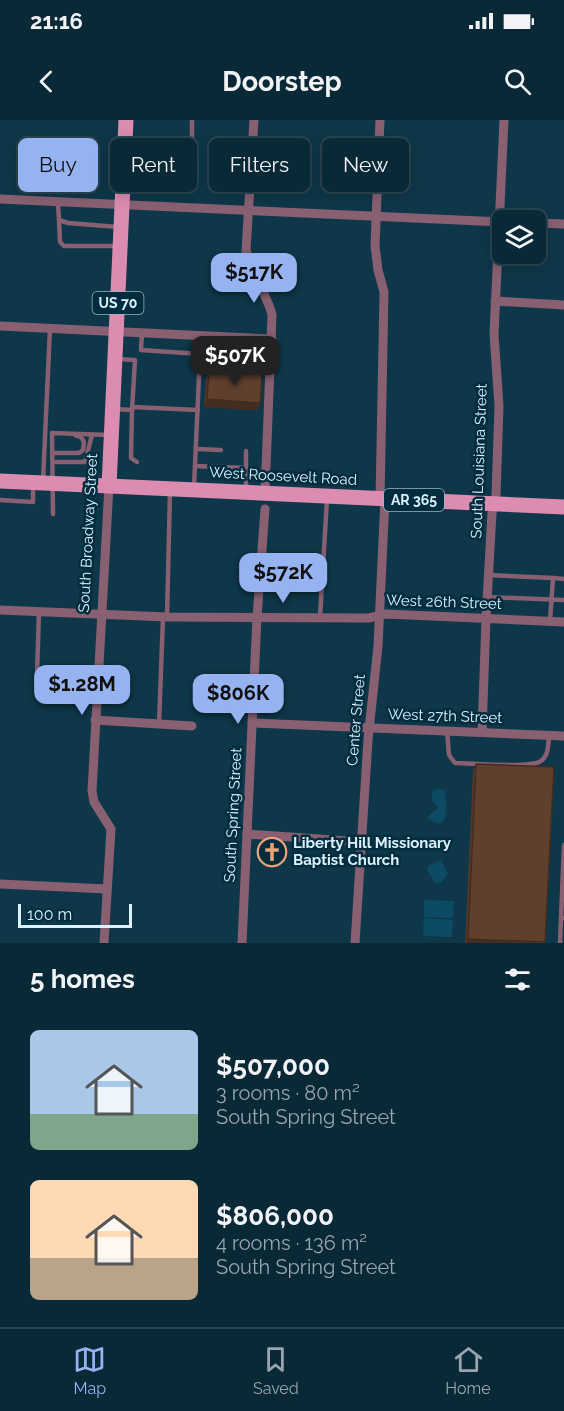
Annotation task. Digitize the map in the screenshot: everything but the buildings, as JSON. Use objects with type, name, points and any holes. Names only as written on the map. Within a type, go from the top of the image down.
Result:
[{"type":"main road","name":"South Broadway Street","points":[[109,486],[126,120]]},
{"type":"main road","name":"West Roosevelt Road","points":[[0,481],[564,507]]},
{"type":"street","points":[[254,120],[246,252],[270,308],[272,339],[265,493]]},
{"type":"street","name":"Center Street","points":[[355,943],[379,614],[385,329],[384,291],[375,258],[380,120]]},
{"type":"street","name":"South Louisiana Street","points":[[501,210],[504,120]]},
{"type":"street","points":[[0,200],[492,222]]},
{"type":"street","points":[[546,223],[564,224]]},
{"type":"street","name":"South Louisiana Street","points":[[482,732],[487,597],[493,504],[496,495],[499,406],[494,334],[498,264]]},
{"type":"street","points":[[495,301],[564,305]]},
{"type":"street","points":[[0,326],[272,339]]},
{"type":"street","name":"South Broadway Street","points":[[104,943],[111,830],[93,800],[95,720],[109,486]]},
{"type":"street","name":"South Spring Street","points":[[242,943],[257,617],[265,509]]},
{"type":"street","name":"West 26th Street","points":[[0,610],[165,617],[369,618],[379,614],[564,622]]},
{"type":"street","points":[[95,720],[192,726]]},
{"type":"street","name":"West 27th Street","points":[[252,723],[564,736]]},
{"type":"street","points":[[247,834],[362,842]]},
{"type":"street","points":[[0,885],[107,889]]},
{"type":"lane","points":[[192,120],[192,138]]},
{"type":"lane","points":[[58,203],[60,242],[64,246],[120,246]]},
{"type":"lane","points":[[59,220],[68,223],[121,227]]},
{"type":"lane","points":[[51,328],[43,483],[53,514]]},
{"type":"lane","points":[[137,462],[131,458],[132,408],[135,360],[141,350],[141,332]]},
{"type":"lane","points":[[141,350],[200,354],[194,489]]},
{"type":"lane","points":[[116,360],[135,360]]},
{"type":"lane","points":[[113,409],[198,410]]},
{"type":"lane","points":[[46,433],[111,435]]},
{"type":"lane","points":[[52,453],[79,453],[84,447],[81,437],[60,433]]},
{"type":"lane","points":[[0,500],[33,502],[53,462],[52,434]]},
{"type":"lane","points":[[53,462],[85,462],[92,435]]},
{"type":"lane","points":[[196,448],[221,450]]},
{"type":"lane","points":[[245,492],[246,451]]},
{"type":"lane","points":[[195,466],[246,468]]},
{"type":"lane","points":[[159,724],[170,489]]},
{"type":"lane","points":[[320,618],[328,497]]},
{"type":"lane","points":[[489,575],[564,579]]},
{"type":"lane","points":[[550,621],[553,579]]},
{"type":"lane","points":[[487,597],[564,600]]},
{"type":"lane","points":[[39,612],[37,674],[43,688]]},
{"type":"lane","points":[[447,731],[449,755],[455,763],[534,765],[542,760],[548,751],[549,735]]},
{"type":"lane","points":[[560,943],[564,845]]},
{"type":"shaded area","points":[[437,789],[444,790],[446,798],[446,812],[442,823],[428,819],[428,816],[438,808],[432,800],[432,792]]},
{"type":"shaded area","points":[[441,860],[448,873],[442,882],[436,884],[427,870],[428,866]]},
{"type":"shaded area","points":[[424,900],[454,901],[453,918],[424,917]]},
{"type":"shaded area","points":[[424,918],[453,920],[452,937],[423,936]]},
{"type":"place","name":"Liberty Hill Missionary Baptist Church","points":[[272,852]]}]
